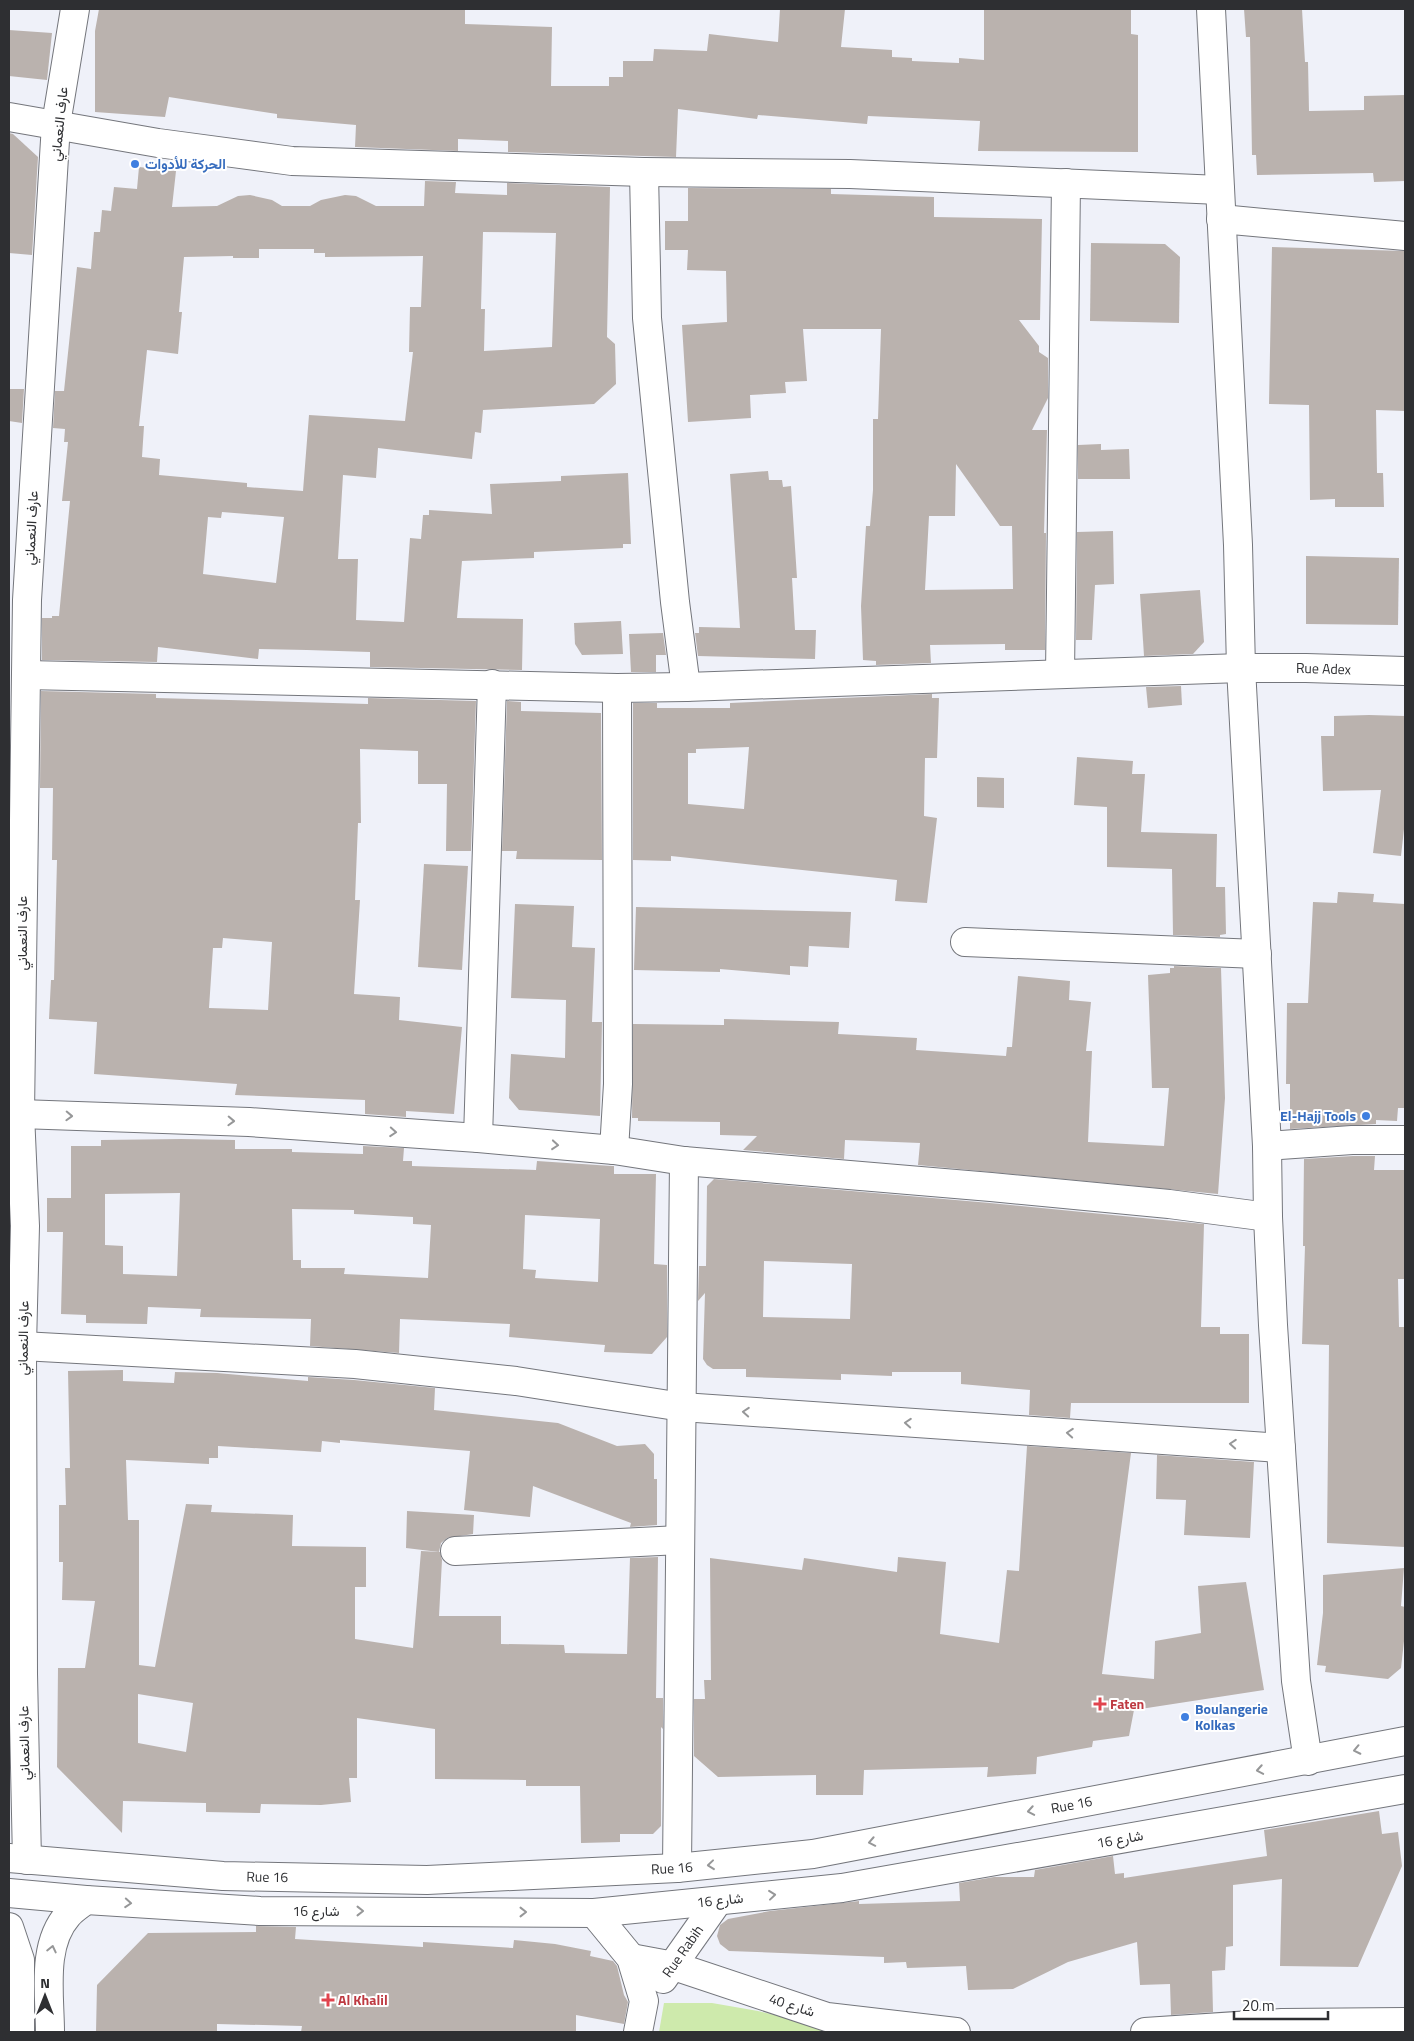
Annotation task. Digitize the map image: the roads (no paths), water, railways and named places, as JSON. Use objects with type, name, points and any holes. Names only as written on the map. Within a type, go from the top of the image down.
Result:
[{"type":"street","name":"عارف النعماني","points":[[18,1859],[23,1674],[22,1346],[17,1225],[20,1114],[15,1015],[26,675],[18,599],[56,124],[75,9]]},
{"type":"street","points":[[1211,9],[1238,545],[1241,668],[1267,1146],[1268,1217],[1296,1681],[1308,1761]]},
{"type":"street","points":[[9,117],[158,143],[292,161],[644,172],[850,174],[1220,190]]},
{"type":"street","points":[[644,172],[648,318],[674,602],[686,687]]},
{"type":"street","points":[[1060,674],[1066,182]]},
{"type":"street","points":[[1221,219],[1405,236]]},
{"type":"street","name":"Rue Adex","points":[[26,675],[617,688],[1241,668],[1405,671]]},
{"type":"street","points":[[478,1138],[492,684]]},
{"type":"street","points":[[614,1150],[618,1084],[617,688]]},
{"type":"street","points":[[965,942],[1257,954]]},
{"type":"street","points":[[20,1114],[248,1122],[478,1138],[614,1150],[684,1161],[991,1186],[1169,1204],[1268,1217]]},
{"type":"street","points":[[1267,1146],[1352,1140],[1405,1140]]},
{"type":"street","points":[[677,1868],[684,1161]]},
{"type":"street","points":[[22,1346],[356,1364],[516,1381],[682,1407],[1281,1448]]},
{"type":"street","points":[[454,1551],[680,1540]]},
{"type":"street","name":"Rue 16","points":[[18,1859],[223,1876],[428,1880],[677,1868],[813,1854],[1405,1741]]},
{"type":"street","name":"شارع 16","points":[[18,1894],[260,1911],[594,1913],[842,1888],[1405,1790]]},
{"type":"street","points":[[50,2032],[50,1960],[55,1936],[68,1915],[86,1900]]},
{"type":"street","name":"Rue Rabih","points":[[644,2001],[674,1966],[718,1901]]},
{"type":"street","name":"Rue Rabih","points":[[594,1913],[631,1958],[644,2001],[638,2032]]},
{"type":"street","points":[[9,1927],[20,1960],[20,2032]]},
{"type":"street","name":"شارع 40","points":[[631,1958],[674,1966],[827,2017],[956,2032]]},
{"type":"street","points":[[1145,2032],[1282,2023],[1405,2022]]},
{"type":"place","name":"الحركة للأدوات","points":[[135,164]]},
{"type":"place","name":"El-Hajj Tools","points":[[1366,1116]]},
{"type":"place","name":"Faten","points":[[1100,1704]]},
{"type":"place","name":"Boulangerie Kolkas","points":[[1185,1717]]},
{"type":"place","name":"Al Khalil","points":[[328,2000]]}]
